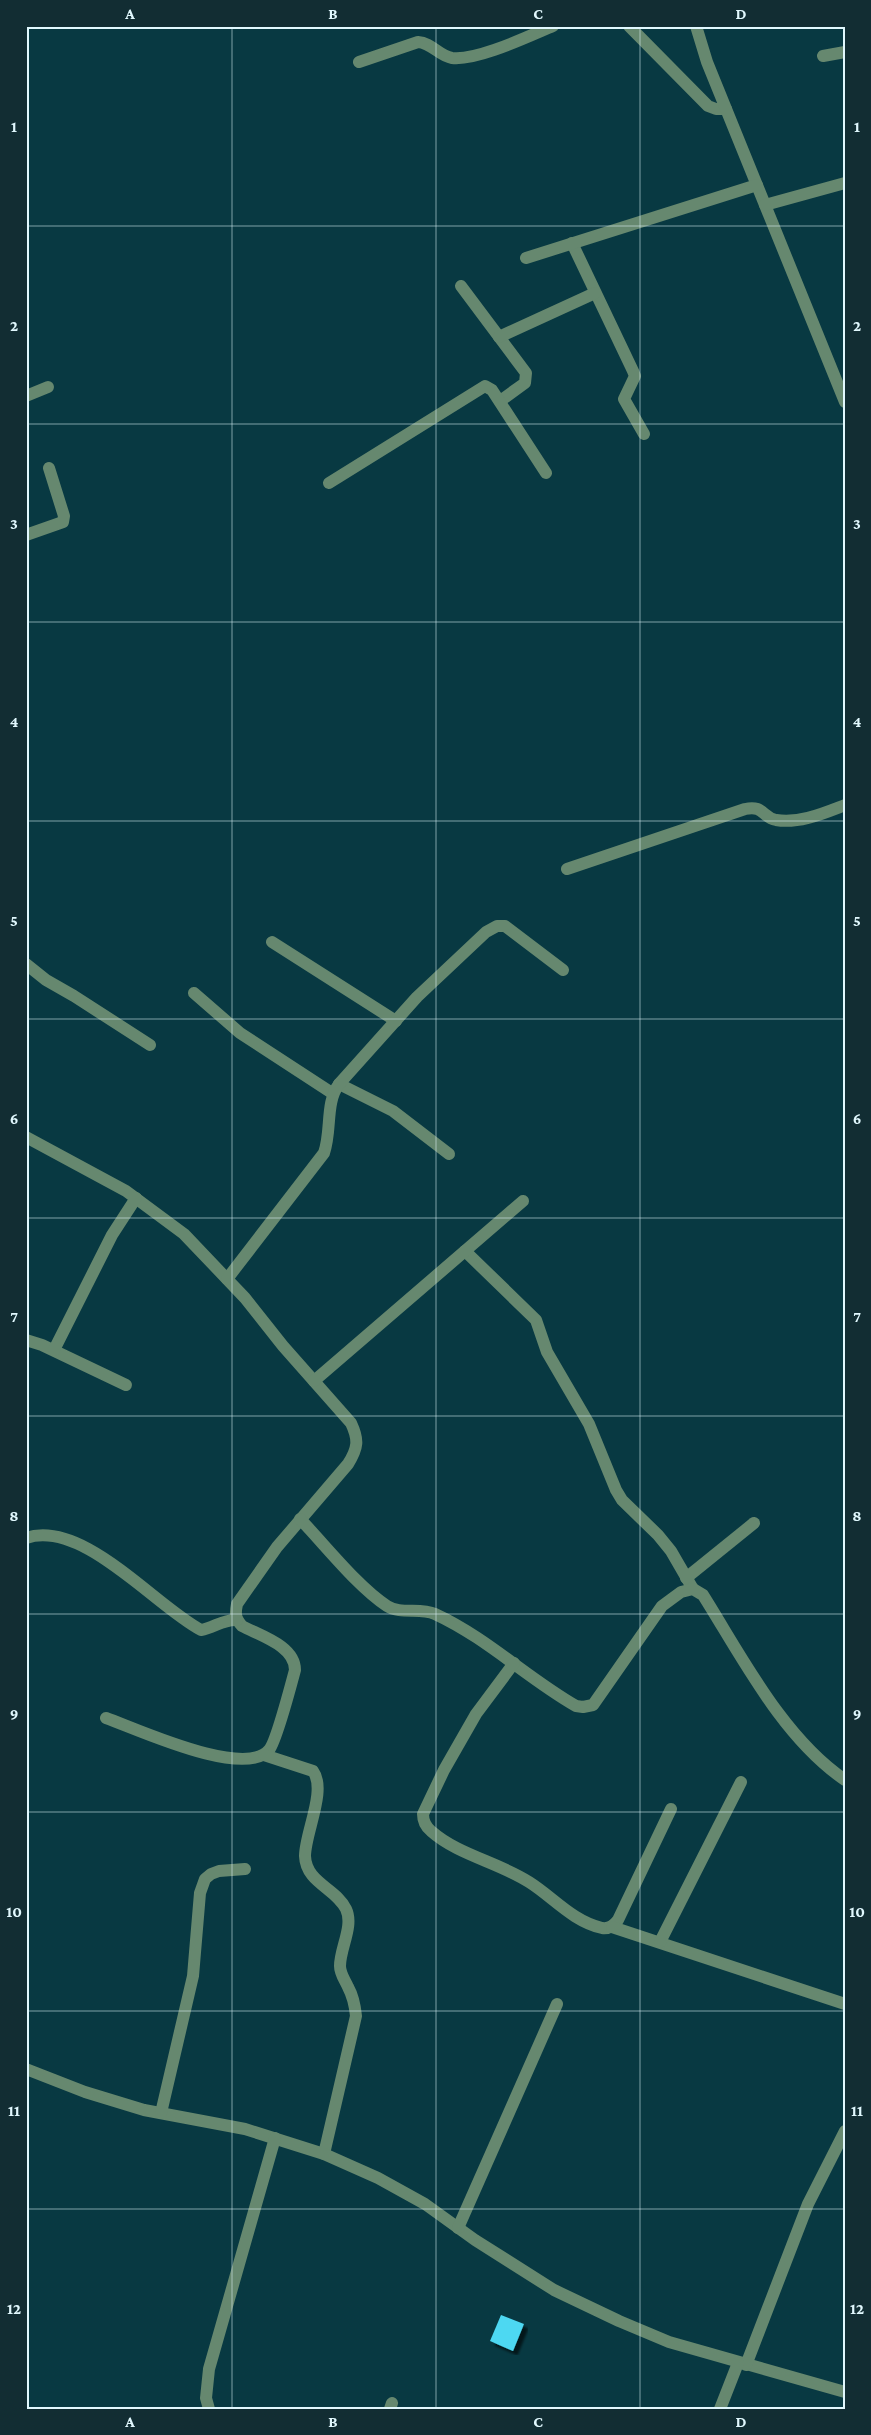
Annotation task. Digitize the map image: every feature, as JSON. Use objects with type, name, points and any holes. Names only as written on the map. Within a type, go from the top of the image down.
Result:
[{"type":"street","points":[[359,62],[418,42],[427,43],[443,55],[465,58],[484,53],[554,26]]},
{"type":"street","points":[[629,26],[708,106],[716,109],[726,108]]},
{"type":"street","points":[[696,26],[707,62],[845,402]]},
{"type":"street","points":[[823,56],[845,52]]},
{"type":"street","points":[[765,205],[845,183]]},
{"type":"street","points":[[526,258],[757,185]]},
{"type":"street","points":[[572,243],[635,376],[624,399],[644,434]]},
{"type":"street","points":[[461,286],[526,373],[527,379],[525,383],[500,401]]},
{"type":"street","points":[[499,337],[596,293]]},
{"type":"street","points":[[26,396],[48,387]]},
{"type":"street","points":[[329,483],[480,387],[489,387],[500,401],[546,472]]},
{"type":"street","points":[[26,535],[62,522],[64,516],[49,468]]},
{"type":"street","points":[[567,869],[745,809],[754,807],[760,809],[773,819],[785,821],[807,818],[845,805]]},
{"type":"street","points":[[227,1279],[324,1152],[329,1135],[335,1088],[417,997],[486,932],[497,926],[505,926],[563,970]]},
{"type":"street","points":[[272,942],[396,1021]]},
{"type":"street","points":[[26,964],[46,980],[150,1045]]},
{"type":"street","points":[[194,993],[240,1033],[335,1088],[393,1111],[449,1154]]},
{"type":"street","points":[[26,1138],[136,1198],[184,1234],[227,1279],[351,1423],[357,1436],[357,1449],[348,1464],[277,1547],[237,1604],[235,1612],[237,1620],[242,1626],[289,1651],[295,1660],[295,1670],[270,1748],[264,1755],[255,1758],[228,1759],[202,1752],[106,1718]]},
{"type":"street","points":[[54,1350],[112,1235],[136,1198]]},
{"type":"street","points":[[314,1381],[523,1201]]},
{"type":"street","points":[[465,1251],[536,1320],[547,1352],[589,1424],[616,1490],[622,1500],[658,1535],[680,1564],[693,1589],[703,1595],[775,1708],[804,1744],[845,1780]]},
{"type":"street","points":[[26,1340],[54,1350],[126,1385]]},
{"type":"street","points":[[300,1519],[361,1583],[388,1606],[398,1610],[424,1610],[436,1614],[485,1642],[576,1706],[593,1705],[662,1606],[681,1592],[693,1589]]},
{"type":"street","points":[[686,1578],[754,1522]]},
{"type":"street","points":[[26,1538],[46,1536],[70,1542],[98,1554],[200,1630],[208,1629],[228,1619],[237,1620]]},
{"type":"street","points":[[514,1663],[472,1722],[444,1770],[423,1814],[423,1822],[430,1830],[446,1842],[528,1882],[564,1910],[604,1928],[612,1927],[660,1942],[845,2004]]},
{"type":"street","points":[[264,1755],[313,1771],[318,1777],[318,1788],[306,1847],[308,1869],[313,1877],[342,1903],[347,1912],[348,1924],[340,1966],[354,2004],[356,2016],[324,2154]]},
{"type":"street","points":[[660,1942],[741,1782]]},
{"type":"street","points":[[612,1927],[618,1920],[671,1809]]},
{"type":"street","points":[[161,2113],[192,1976],[200,1892],[205,1879],[211,1874],[219,1870],[245,1869]]},
{"type":"street","points":[[458,2228],[557,2004]]},
{"type":"street","points":[[26,2069],[84,2092],[161,2113],[245,2129],[324,2154],[378,2178],[425,2204],[513,2265],[570,2298],[669,2342],[845,2392]]},
{"type":"street","points":[[720,2409],[742,2364],[808,2204],[845,2131]]},
{"type":"street","points":[[209,2409],[206,2398],[209,2369],[275,2138]]},
{"type":"building","points":[[501,2315],[524,2324],[513,2351],[490,2341]]}]
